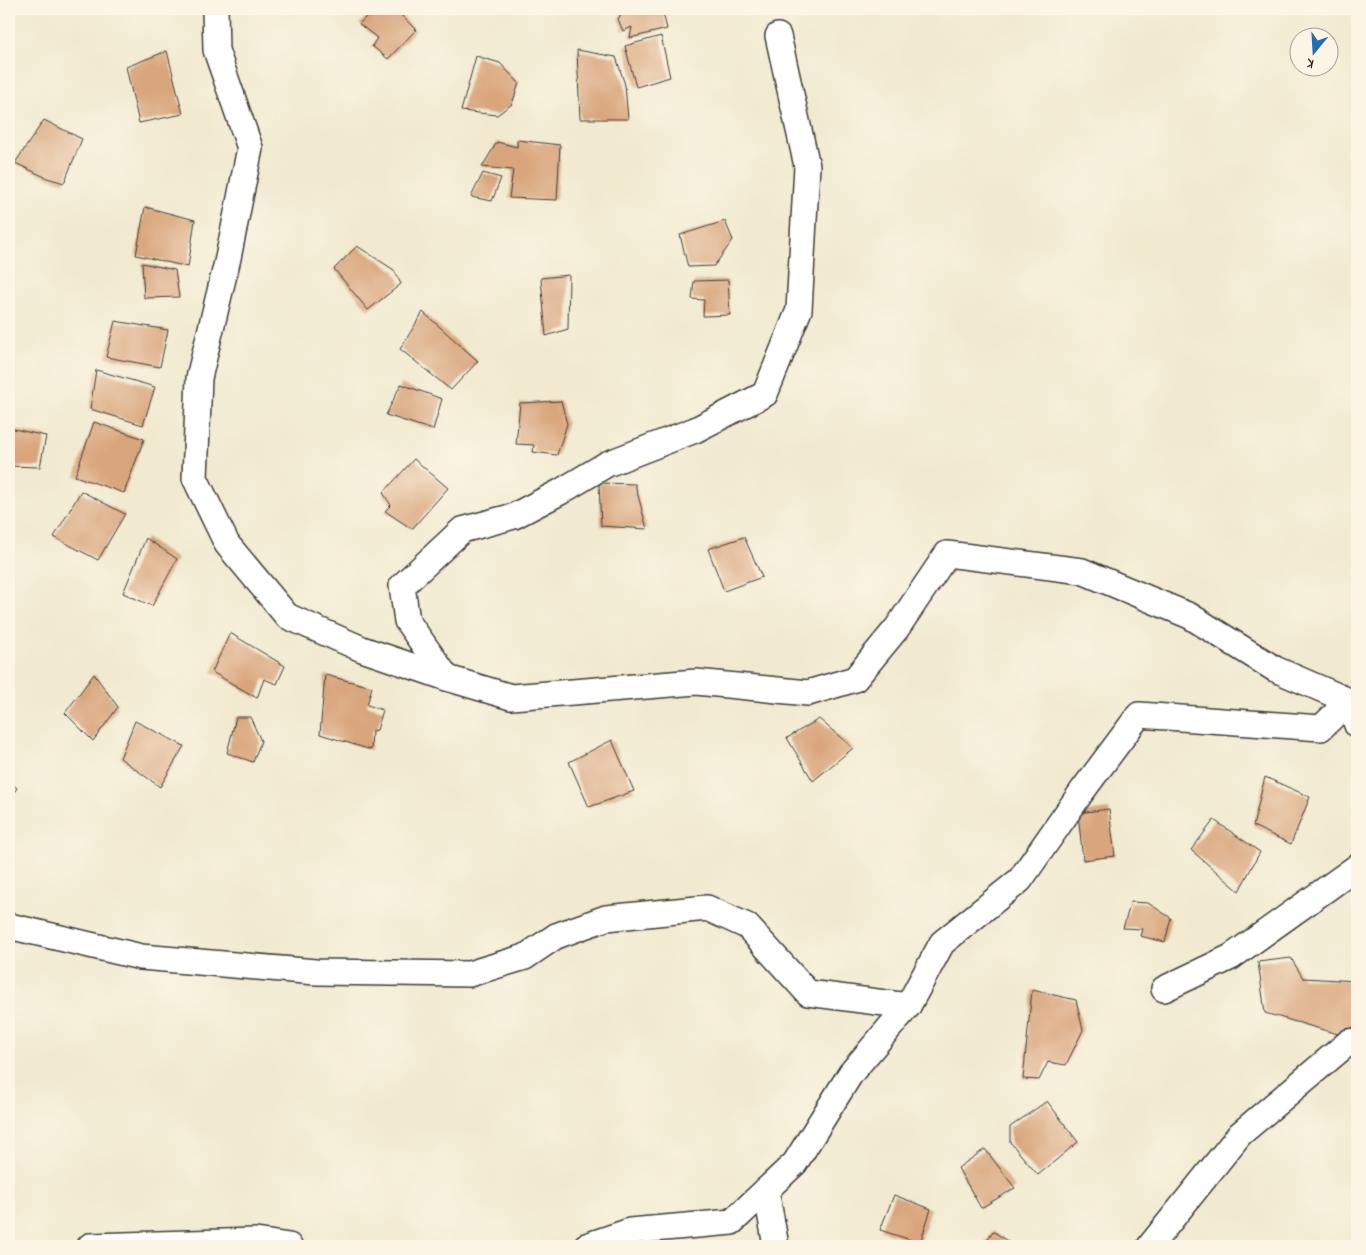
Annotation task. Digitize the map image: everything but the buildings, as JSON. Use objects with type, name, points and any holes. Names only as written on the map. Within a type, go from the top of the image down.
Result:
[{"type":"street","points":[[216,9],[216,50],[250,148],[228,258],[199,378],[195,478],[227,544],[287,616],[362,649],[447,678],[512,697],[696,682],[808,693],[855,679],[897,628],[947,554],[1082,570],[1190,616],[1275,669],[1349,701],[1357,725]]},
{"type":"street","points":[[447,678],[407,621],[402,586],[462,530],[514,516],[560,492],[607,464],[696,430],[765,394],[799,310],[807,166],[778,36]]},
{"type":"street","points":[[586,1246],[630,1231],[732,1222],[795,1163],[851,1073],[908,1006],[942,943],[1020,880],[1083,790],[1139,715],[1321,728],[1349,701]]},
{"type":"street","points":[[1164,989],[1231,957],[1357,867]]},
{"type":"street","points":[[9,926],[140,957],[316,972],[469,974],[526,957],[556,936],[606,918],[707,908],[747,926],[808,993],[908,1006]]},
{"type":"street","points":[[1150,1246],[1240,1134],[1355,1044]]},
{"type":"street","points":[[766,1190],[776,1246]]},
{"type":"street","points":[[90,1246],[256,1241],[289,1246]]}]
